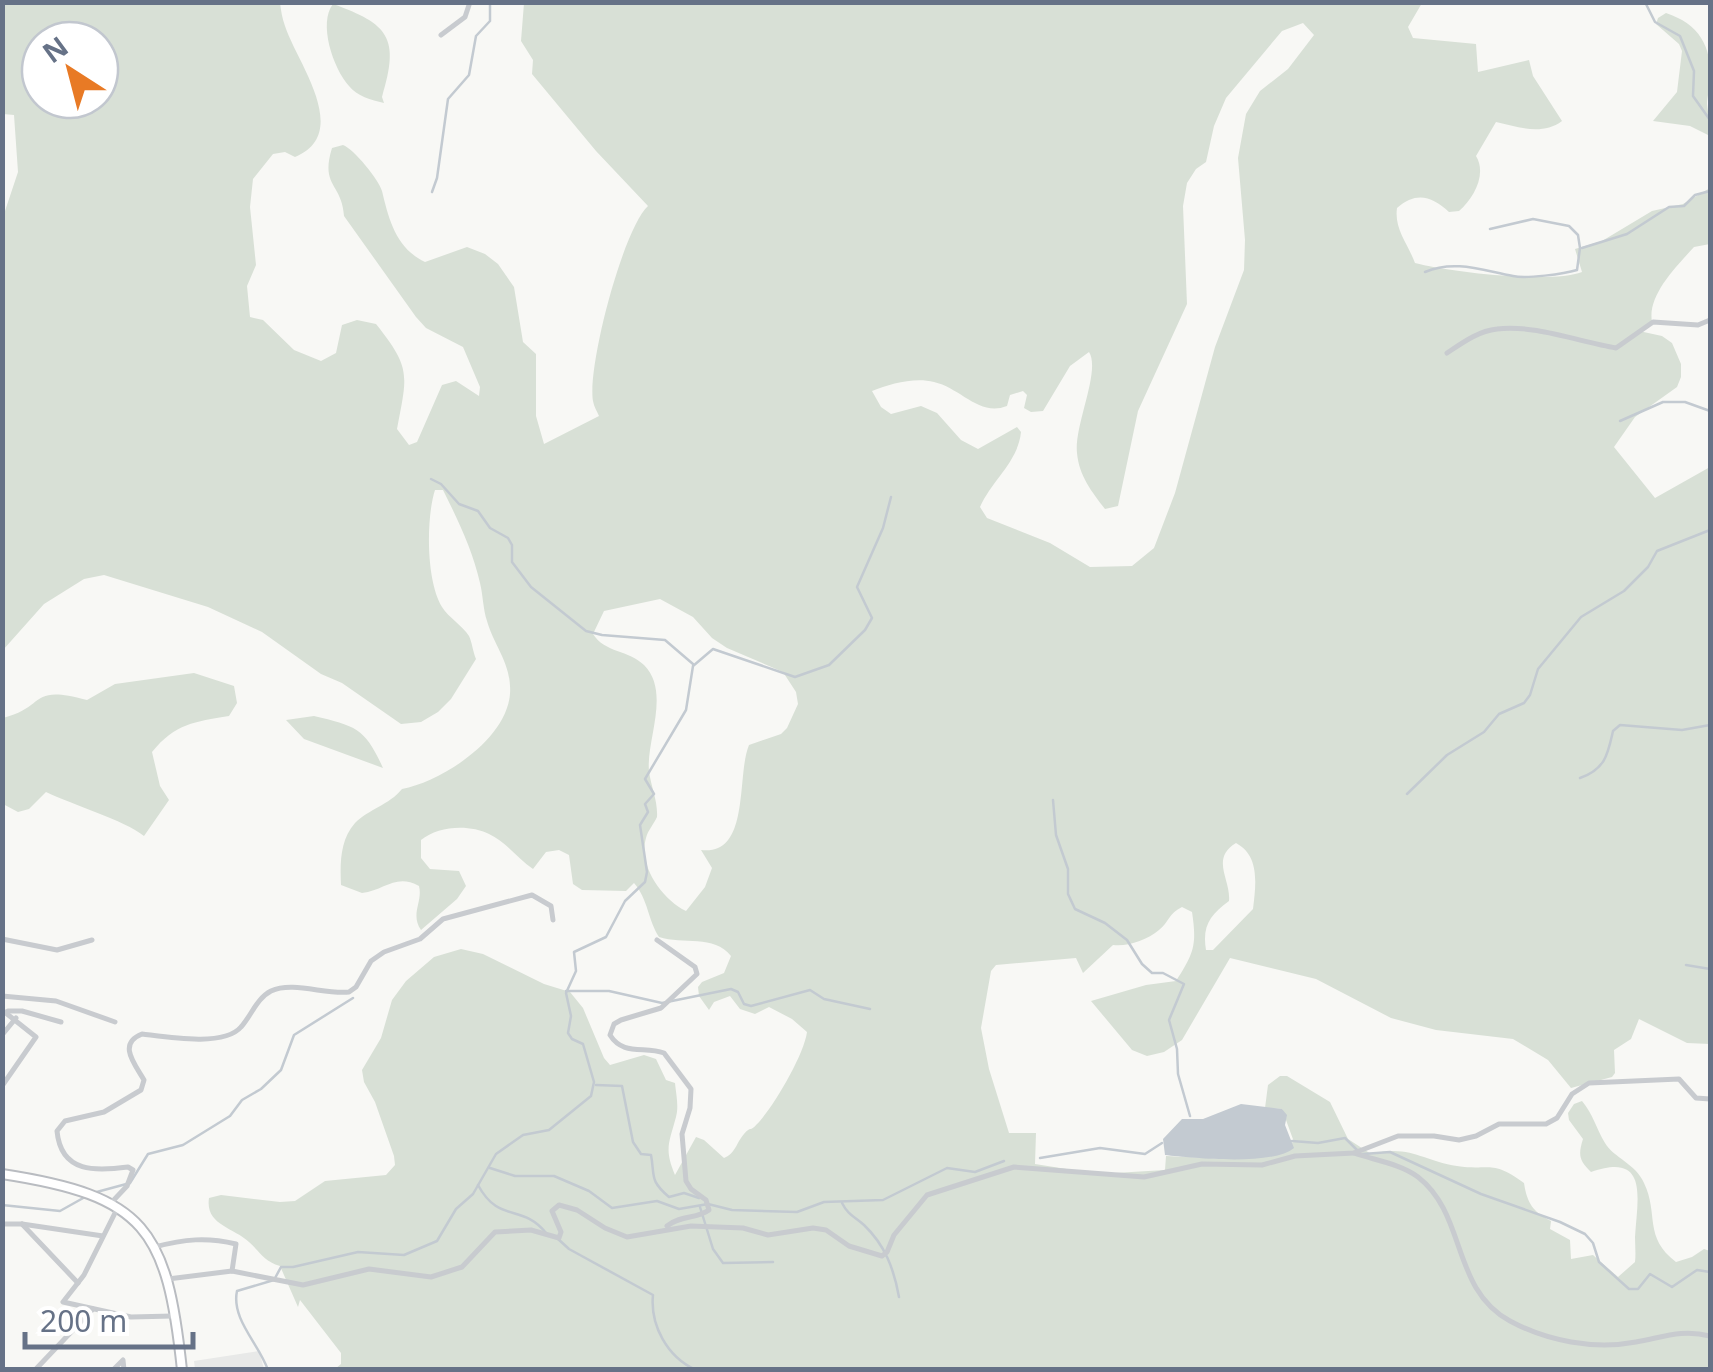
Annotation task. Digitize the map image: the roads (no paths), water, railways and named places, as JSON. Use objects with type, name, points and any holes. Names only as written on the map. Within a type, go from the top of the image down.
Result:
[{"type":"main road","points":[[2,1174],[84,1190],[115,1205],[132,1219],[155,1247],[168,1280],[182,1370]]},
{"type":"street","points":[[442,35],[465,17],[470,2]]},
{"type":"street","points":[[1447,353],[1496,328],[1522,329],[1616,348],[1653,322],[1698,325],[1710,320]]},
{"type":"street","points":[[176,1316],[130,1317],[62,1302],[78,1283],[133,1170],[128,1167],[91,1171],[79,1166],[61,1148],[57,1132],[66,1121],[104,1112],[142,1090],[144,1080],[130,1055],[130,1043],[135,1036],[228,1036],[241,1027],[271,991],[349,992],[370,962],[384,952],[420,939],[443,919],[516,898],[532,894],[541,897],[551,906],[553,920]]},
{"type":"street","points":[[2,940],[56,950],[92,940]]},
{"type":"street","points":[[657,940],[694,967],[696,974],[667,1004],[620,1020],[610,1035],[614,1042],[628,1049],[654,1050],[668,1056],[690,1089],[691,1102],[682,1134],[686,1180],[706,1200],[709,1210],[677,1218],[665,1228]]},
{"type":"street","points":[[2,996],[56,1001],[115,1022]]},
{"type":"street","points":[[2,1086],[36,1036],[4,1011]]},
{"type":"street","points":[[4,1011],[22,1011],[61,1022]]},
{"type":"street","points":[[2,1035],[16,1018]]},
{"type":"street","points":[[168,1280],[232,1272],[303,1285],[369,1269],[408,1276],[441,1276],[462,1267],[495,1232],[530,1230],[559,1238],[561,1232],[553,1209],[559,1205],[627,1236],[690,1226],[743,1228],[768,1234],[822,1228],[849,1246],[882,1256],[894,1234],[927,1195],[1014,1167],[1132,1178],[1202,1164],[1262,1165],[1296,1156],[1354,1153],[1398,1136],[1459,1140],[1499,1124],[1546,1124],[1557,1118],[1572,1094],[1593,1082],[1679,1079],[1696,1098],[1710,1099]]},
{"type":"street","points":[[1354,1153],[1412,1173],[1430,1189],[1445,1212],[1469,1280],[1507,1320],[1557,1340],[1592,1344],[1636,1342],[1678,1331],[1710,1336]]},
{"type":"street","points":[[2,1224],[103,1236]]},
{"type":"street","points":[[22,1224],[78,1283]]},
{"type":"street","points":[[155,1247],[182,1239],[236,1244],[232,1272]]},
{"type":"street","points":[[36,1370],[93,1309]]},
{"type":"street","points":[[113,1370],[123,1360],[124,1370]]},
{"type":"waterway","points":[[432,192],[448,99],[469,75],[476,36],[490,21],[490,2]]},
{"type":"waterway","points":[[1645,2],[1655,22],[1680,36],[1694,71],[1693,96],[1710,120]]},
{"type":"waterway","points":[[1582,248],[1627,234],[1669,207],[1684,206],[1695,195],[1710,191]]},
{"type":"waterway","points":[[1425,272],[1458,266],[1527,277],[1577,270],[1578,235],[1569,226],[1533,219],[1490,229]]},
{"type":"waterway","points":[[1620,421],[1663,402],[1685,402],[1710,411]]},
{"type":"waterway","points":[[431,479],[459,504],[478,511],[490,528],[508,538],[512,562],[531,587],[586,631],[665,640],[693,664]]},
{"type":"waterway","points":[[268,1370],[238,1312],[237,1291],[274,1280],[281,1267],[358,1252],[404,1255],[437,1241],[456,1209],[473,1194],[496,1154],[523,1135],[549,1130],[591,1096],[594,1082],[583,1044],[568,1033],[571,1016],[566,993],[576,971],[574,952],[606,937],[625,901],[645,882],[640,825],[648,812],[645,804],[654,794],[645,779],[686,710],[693,666],[713,649],[795,677],[829,665],[872,618],[857,587],[883,528],[891,497]]},
{"type":"waterway","points":[[1407,794],[1447,755],[1484,732],[1499,714],[1524,703],[1538,669],[1581,617],[1624,591],[1648,567],[1657,551],[1710,530]]},
{"type":"waterway","points":[[1580,778],[1601,765],[1613,731],[1620,725],[1682,730],[1710,725]]},
{"type":"waterway","points":[[1053,800],[1056,835],[1068,869],[1068,894],[1075,909],[1105,923],[1127,940],[1152,973],[1163,973],[1184,984],[1169,1020],[1190,1116]]},
{"type":"waterway","points":[[1686,965],[1710,969]]},
{"type":"waterway","points":[[566,991],[609,991],[662,1003],[731,989],[738,992],[744,1004],[751,1006],[810,990],[824,999],[870,1009]]},
{"type":"waterway","points":[[93,1193],[130,1183],[148,1154],[183,1145],[230,1116],[242,1100],[281,1070],[294,1035],[353,998]]},
{"type":"waterway","points":[[596,1085],[622,1086],[633,1142],[641,1154],[651,1155],[658,1186],[669,1197],[684,1193],[699,1198]]},
{"type":"waterway","points":[[1292,1141],[1318,1143],[1345,1138],[1357,1150]]},
{"type":"waterway","points":[[1040,1158],[1100,1148],[1145,1154],[1162,1143]]},
{"type":"waterway","points":[[1363,1154],[1390,1152],[1481,1194],[1585,1234],[1593,1243],[1599,1262],[1629,1289],[1638,1289],[1650,1274],[1672,1287],[1697,1270],[1710,1272]]},
{"type":"waterway","points":[[490,1168],[515,1176],[554,1176],[589,1191],[612,1208],[657,1201],[679,1209],[708,1204],[732,1210],[797,1212],[824,1202],[883,1200],[947,1168],[975,1172],[1004,1161]]},
{"type":"waterway","points":[[478,1185],[494,1205],[528,1218],[546,1233]]},
{"type":"waterway","points":[[2,1205],[60,1211],[85,1197]]},
{"type":"waterway","points":[[842,1203],[883,1249],[899,1297]]},
{"type":"waterway","points":[[700,1207],[713,1249],[723,1263],[773,1262]]},
{"type":"waterway","points":[[557,1238],[569,1249],[653,1295],[654,1318],[662,1339],[677,1357],[696,1370]]}]
